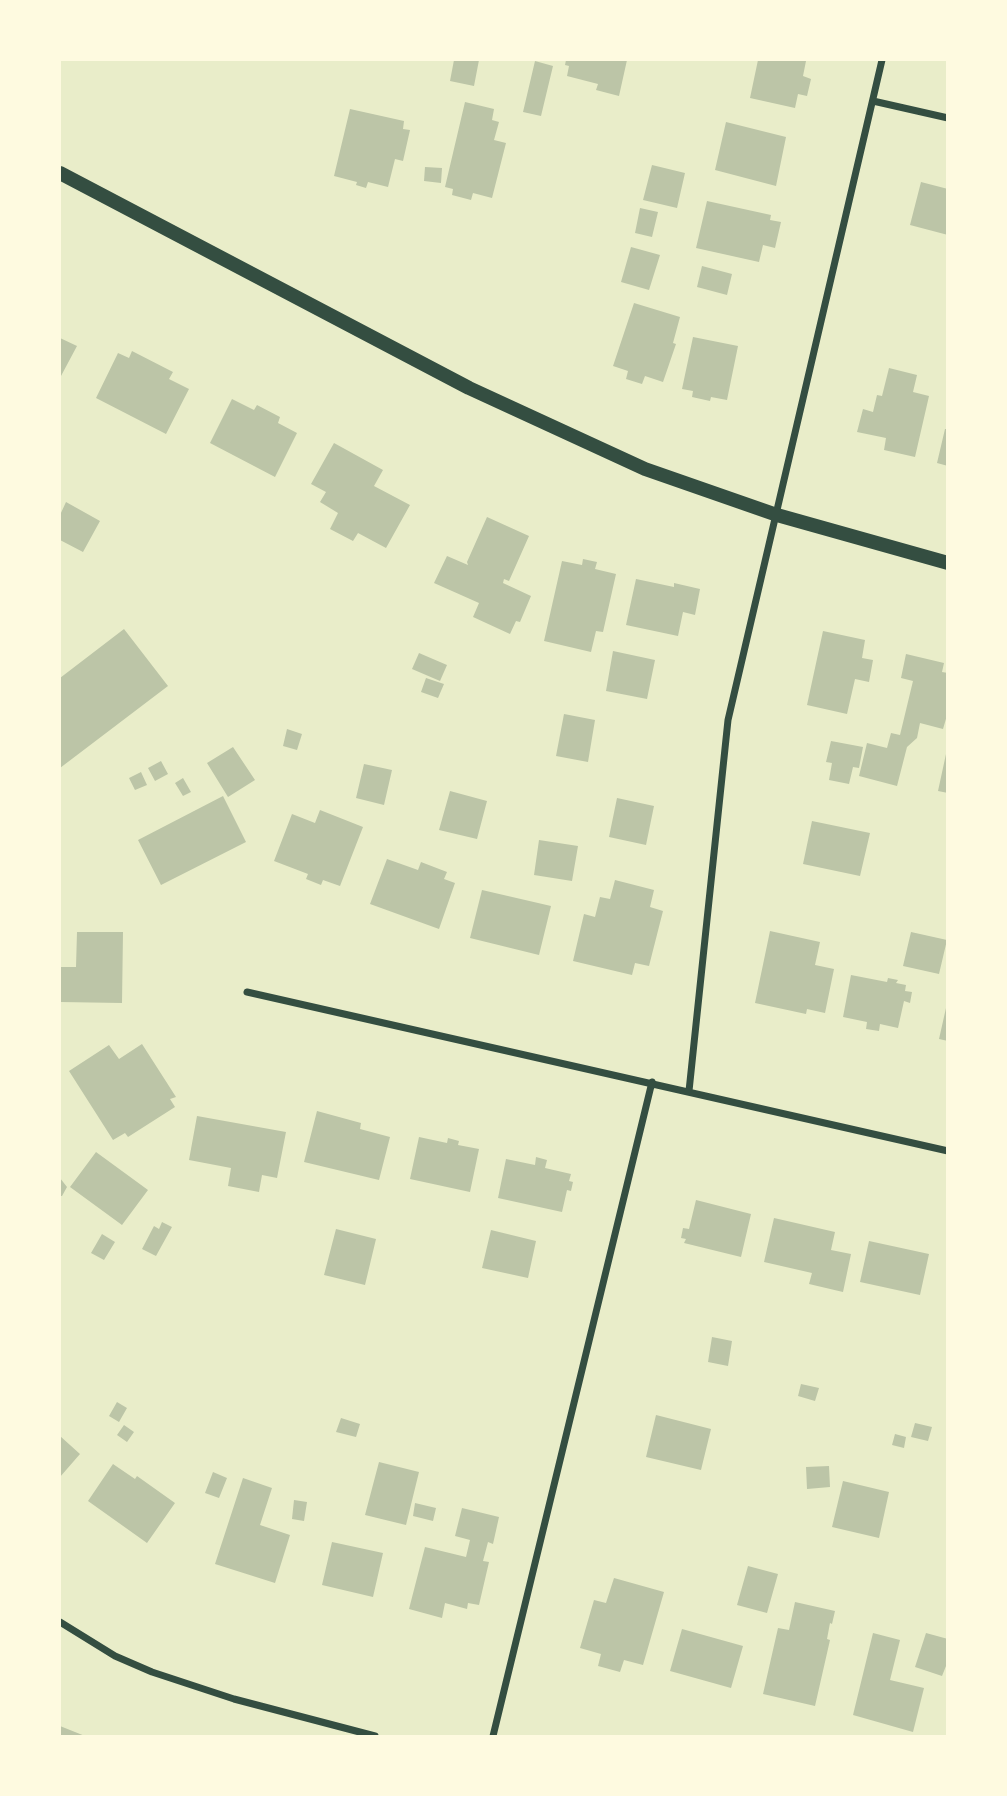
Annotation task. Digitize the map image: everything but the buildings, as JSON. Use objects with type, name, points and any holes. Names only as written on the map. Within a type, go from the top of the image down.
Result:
[{"type":"main road","points":[[60,173],[537,421],[645,469],[776,515],[947,563]]},
{"type":"street","points":[[689,1091],[728,720],[882,60]]},
{"type":"street","points":[[873,101],[947,118]]},
{"type":"street","points":[[247,992],[947,1151]]},
{"type":"street","points":[[493,1737],[652,1082]]},
{"type":"street","points":[[60,1622],[115,1656],[152,1672],[234,1699],[375,1737]]}]
